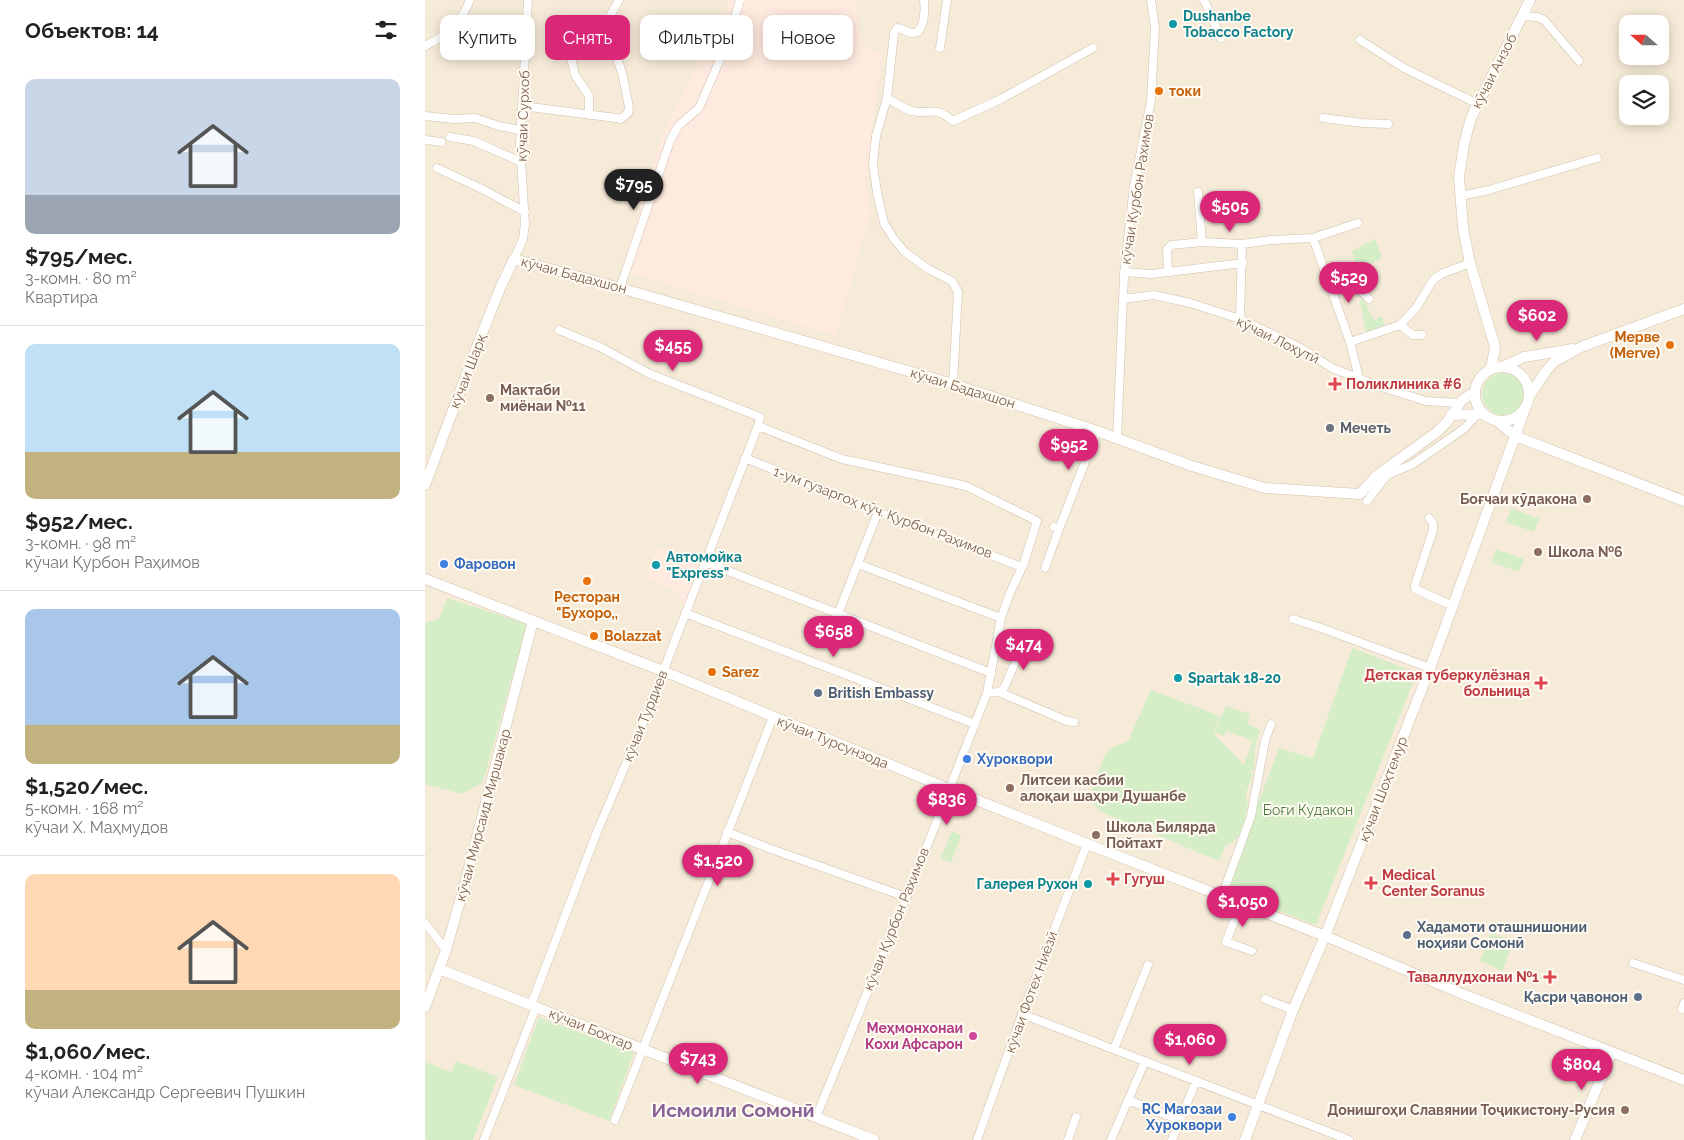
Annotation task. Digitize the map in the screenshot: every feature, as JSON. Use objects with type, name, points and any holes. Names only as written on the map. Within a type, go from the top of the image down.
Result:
[{"type":"main road","name":"кӯчаи Анзоб","points":[[1495,347],[1470,263],[1463,228],[1459,176],[1464,144],[1471,118],[1530,0]]},
{"type":"main road","name":"кӯчаи Бадахшон","points":[[514,259],[953,384],[1097,431],[1192,466],[1265,488],[1360,494],[1376,476],[1428,439],[1449,419],[1459,403],[1475,392]]},
{"type":"main road","name":"кӯчаи Шарқ","points":[[425,484],[479,341],[514,259]]},
{"type":"main road","points":[[1497,421],[1513,419],[1525,409],[1529,397],[1546,371],[1555,362],[1581,347],[1684,309]]},
{"type":"main road","points":[[1495,347],[1499,354],[1509,359],[1581,347]]},
{"type":"main road","points":[[1491,369],[1495,347]]},
{"type":"main road","points":[[1480,414],[1476,404],[1475,392],[1480,378],[1491,369],[1502,367],[1524,357]]},
{"type":"main road","points":[[1502,367],[1513,369],[1522,376],[1528,386],[1529,397]]},
{"type":"main road","name":"кӯчаи Шоҳтемур","points":[[1245,1140],[1293,1010],[1325,936],[1430,668],[1525,409]]},
{"type":"main road","points":[[1449,419],[1480,414],[1497,421],[1515,436],[1684,501]]},
{"type":"main road","name":"кӯчаи Турсунзода","points":[[425,579],[663,671],[949,789],[1325,936],[1465,995],[1612,1052]]},
{"type":"main road","name":"кӯчаи Мирсаид Миршакар","points":[[425,1007],[446,950],[465,883],[533,621]]},
{"type":"main road","name":"кӯчаи Бохтар","points":[[439,969],[875,1140]]},
{"type":"main road","points":[[1575,1140],[1612,1052],[1684,1080]]},
{"type":"street","points":[[425,46],[445,35],[454,27],[470,0]]},
{"type":"street","name":"кӯчаи Сурхоб","points":[[514,259],[523,239],[525,212],[520,130],[528,0]]},
{"type":"street","points":[[522,106],[621,119],[628,113],[629,107],[622,72],[608,36],[607,28],[610,16],[619,0]]},
{"type":"street","points":[[620,288],[670,141],[678,126],[699,108],[725,46],[740,0]]},
{"type":"street","points":[[924,0],[923,18],[918,31],[913,33],[900,28],[895,30],[892,42],[887,98],[876,136],[873,164],[884,224],[905,252],[928,269],[952,282],[958,292],[953,384]]},
{"type":"street","points":[[940,48],[947,0]]},
{"type":"street","name":"кӯчаи Курбон Рахимов","points":[[1117,439],[1124,272],[1135,186],[1151,100],[1155,28],[1151,0]]},
{"type":"street","points":[[1204,0],[1221,38]]},
{"type":"street","points":[[1521,16],[1537,17],[1544,20],[1579,61]]},
{"type":"street","points":[[1360,40],[1404,68],[1477,104]]},
{"type":"street","points":[[887,98],[911,111],[932,110],[946,115],[953,121],[1001,99],[1093,48]]},
{"type":"street","points":[[573,62],[575,75],[589,96],[589,115]]},
{"type":"street","points":[[425,116],[454,119],[475,118],[520,130]]},
{"type":"street","points":[[1323,118],[1389,124]]},
{"type":"street","points":[[450,137],[474,141],[521,162]]},
{"type":"street","points":[[425,140],[441,142]]},
{"type":"street","points":[[1461,196],[1489,190],[1597,158]]},
{"type":"street","points":[[437,168],[483,189],[525,212]]},
{"type":"street","points":[[1198,192],[1202,242]]},
{"type":"street","points":[[1168,272],[1169,246],[1188,242],[1242,244],[1313,238],[1358,223]]},
{"type":"street","points":[[1313,238],[1350,342],[1359,378]]},
{"type":"street","points":[[1240,320],[1242,244]]},
{"type":"street","points":[[1124,272],[1151,274],[1243,263]]},
{"type":"street","points":[[1350,342],[1400,325],[1416,308],[1433,280],[1441,274],[1470,263]]},
{"type":"street","points":[[1329,282],[1347,278],[1352,288],[1362,292],[1369,299]]},
{"type":"street","name":"кӯчаи Лоҳутӣ","points":[[1123,299],[1153,295],[1190,303],[1240,320],[1301,348],[1332,368],[1426,401],[1459,403]]},
{"type":"street","points":[[1400,325],[1410,334],[1416,336],[1423,335]]},
{"type":"street","points":[[559,330],[613,354],[650,374],[760,417],[758,426]]},
{"type":"street","points":[[1367,501],[1387,475],[1413,464],[1465,428],[1480,414]]},
{"type":"street","name":"кӯчаи Турдиев","points":[[484,1140],[597,832],[663,671],[758,426]]},
{"type":"street","name":"кӯчаи Қурбон Раҳимов","points":[[758,426],[842,459],[974,488],[1037,521],[1027,555],[1001,618],[987,693],[816,1117]]},
{"type":"street","points":[[1045,568],[1056,528],[1097,431]]},
{"type":"street","name":"1-ум гузаргоҳ кӯч. Қурбон Раҳимов","points":[[745,458],[1021,567]]},
{"type":"street","points":[[838,614],[878,512]]},
{"type":"street","points":[[1429,518],[1433,523],[1433,530],[1415,589],[1446,603]]},
{"type":"street","points":[[705,562],[991,673]]},
{"type":"street","points":[[858,564],[1001,618]]},
{"type":"street","points":[[685,613],[975,724]]},
{"type":"street","points":[[1293,619],[1430,668]]},
{"type":"street","points":[[999,692],[1004,688],[1028,633]]},
{"type":"street","points":[[987,693],[999,692],[1067,721],[1074,722]]},
{"type":"street","points":[[615,1120],[773,717]]},
{"type":"street","points":[[1222,896],[1251,816],[1265,741],[1271,724]]},
{"type":"street","points":[[727,832],[771,850],[906,897]]},
{"type":"street","name":"кӯчаи Фотех Ниёзӣ","points":[[977,1140],[1022,1014],[1087,844]]},
{"type":"street","points":[[1241,903],[1226,942],[1252,951]]},
{"type":"street","points":[[425,923],[446,950]]},
{"type":"street","points":[[1633,963],[1684,980]]},
{"type":"street","points":[[1114,1049],[1148,964]]},
{"type":"street","points":[[1265,999],[1293,1010]]},
{"type":"street","points":[[1684,1004],[1682,1009],[1684,1008]]},
{"type":"street","points":[[1022,1014],[1349,1140]]},
{"type":"street","points":[[1111,1140],[1145,1061]]},
{"type":"street","points":[[1172,1140],[1196,1081]]},
{"type":"street","points":[[1128,1100],[1180,1120]]},
{"type":"street","points":[[1067,1140],[1076,1117]]},
{"type":"shaded area","points":[[425,0],[1684,0],[1684,1140],[425,1140]],"holes":[[[1352,649],[1316,925],[1279,748],[1313,758]],[[1128,741],[1251,783],[1246,794],[1248,806],[1243,826],[1237,839],[1225,847],[1219,861],[1101,812],[1090,794],[1105,754],[1115,746]]]},
{"type":"shaded area","points":[[729,0],[855,0],[861,37],[870,50],[882,54],[865,181],[871,210],[836,336],[621,270],[664,129],[698,60],[753,60],[753,15],[725,15]]},
{"type":"shaded area","name":"Автомойка \"Express\"","points":[[658,548],[699,564],[684,606],[675,589],[647,578]]},
{"type":"green space","points":[[1375,239],[1382,257],[1378,261],[1357,268],[1352,251]]},
{"type":"green space","points":[[1363,299],[1374,320],[1381,316],[1385,326],[1366,333],[1360,300]]},
{"type":"green space","points":[[1507,373],[1515,376],[1521,382],[1524,394],[1521,406],[1515,412],[1499,415],[1491,412],[1485,406],[1482,390],[1485,382],[1491,376]]},
{"type":"green space","points":[[1511,508],[1539,519],[1534,532],[1506,522]]},
{"type":"green space","points":[[1496,549],[1524,559],[1519,572],[1491,562]]},
{"type":"green space","points":[[447,598],[527,624],[483,782],[462,794],[425,784],[425,623],[439,619]]},
{"type":"green space","name":"Боғи Кудакон","points":[[1352,648],[1417,673],[1316,925],[1225,890],[1279,748],[1313,758]]},
{"type":"green space","points":[[1151,690],[1220,716],[1213,733],[1244,765],[1253,741],[1227,731],[1224,736],[1214,732],[1226,706],[1250,714],[1248,724],[1260,730],[1255,747],[1254,771],[1249,770],[1253,774],[1246,794],[1248,806],[1243,826],[1237,839],[1225,847],[1219,861],[1101,812],[1094,804],[1090,794],[1105,754],[1115,746],[1128,741]]},
{"type":"green space","points":[[952,831],[961,835],[951,863],[941,858]]},
{"type":"green space","points":[[1491,933],[1513,940],[1503,971],[1480,961]]},
{"type":"green space","points":[[539,1017],[634,1053],[609,1121],[514,1085]]},
{"type":"green space","points":[[456,1061],[498,1077],[473,1140],[425,1139],[425,1062],[451,1072]]},
{"type":"place","name":"Dushanbe Tobacco Factory","points":[[1173,24]]},
{"type":"place","name":"токи","points":[[1159,91]]},
{"type":"place","name":"Мерве (Merve)","points":[[1670,345]]},
{"type":"place","name":"Поликлиника #6","points":[[1335,384]]},
{"type":"place","name":"Мактаби миёнаи №11","points":[[490,398]]},
{"type":"place","name":"Мечеть","points":[[1330,428]]},
{"type":"place","name":"Боғчаи кӯдакона","points":[[1587,499]]},
{"type":"place","name":"Школа №6","points":[[1538,552]]},
{"type":"place","name":"Фаровон","points":[[444,564]]},
{"type":"place","name":"Автомойка \"Express\"","points":[[656,565]]},
{"type":"place","name":"Ресторан \"Бухоро,,","points":[[587,581]]},
{"type":"place","name":"Bolazzat","points":[[594,636]]},
{"type":"place","name":"Sarez","points":[[712,672]]},
{"type":"place","name":"Spartak 18-20","points":[[1178,678]]},
{"type":"place","name":"Детская туберкулёзная больница","points":[[1541,683]]},
{"type":"place","name":"British Embassy","points":[[818,693]]},
{"type":"place","name":"Хуроквори","points":[[967,759]]},
{"type":"place","name":"Литсеи касбии алоқаи шаҳри Душанбе","points":[[1010,788]]},
{"type":"place","name":"Школа Билярда Пойтахт","points":[[1096,835]]},
{"type":"place","name":"Гугуш","points":[[1113,879]]},
{"type":"place","name":"Medical Center Soranus","points":[[1371,883]]},
{"type":"place","name":"Галерея Рухон","points":[[1088,884]]},
{"type":"place","name":"Хадамоти оташнишонии ноҳияи Сомонӣ","points":[[1407,935]]},
{"type":"place","name":"Таваллудхонаи №1","points":[[1550,977]]},
{"type":"place","name":"Қасри ҷавонон","points":[[1638,997]]},
{"type":"place","name":"Меҳмонхонаи Кохи Афсарон","points":[[973,1036]]},
{"type":"place","name":"Донишгоҳи Славянии Тоҷикистону-Русия","points":[[1625,1110]]},
{"type":"place","name":"RC Магозаи Хуроквори","points":[[1232,1117]]},
{"type":"district","name":"Исмоили Сомонӣ","points":[[733,1110]]}]
